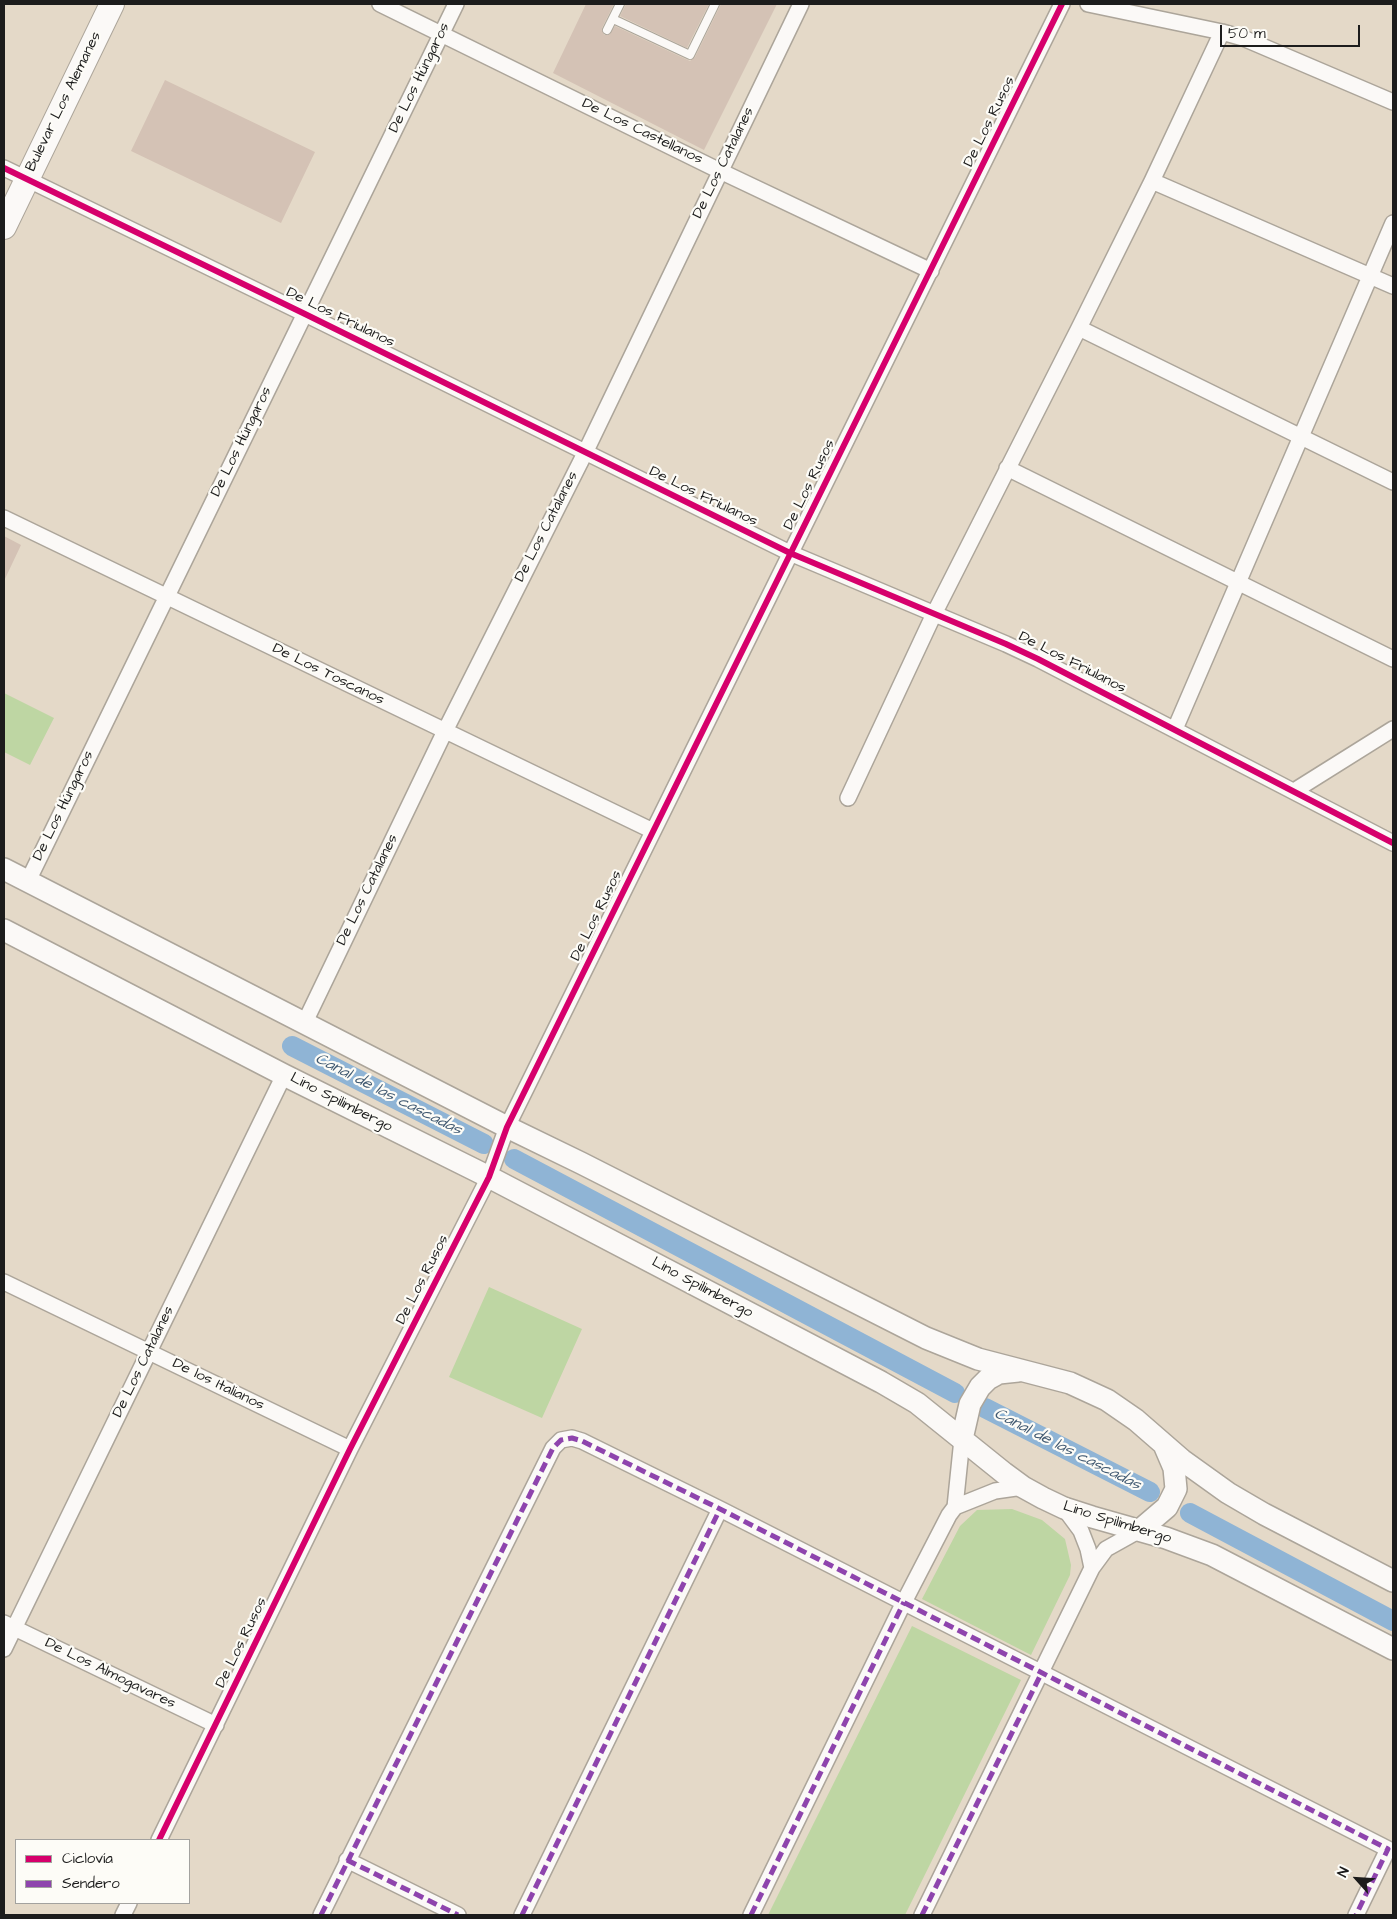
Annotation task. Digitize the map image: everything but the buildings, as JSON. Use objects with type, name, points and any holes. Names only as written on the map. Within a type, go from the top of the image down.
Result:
[{"type":"main road","name":"Bulevar Los Alemanes","points":[[4,226],[112,4]]},
{"type":"main road","points":[[4,869],[507,1127],[926,1338],[971,1356],[1070,1384],[1107,1400],[1136,1420],[1164,1445],[1215,1484],[1244,1503],[1393,1581]]},
{"type":"main road","name":"Lino Spilimbergo","points":[[4,932],[489,1177],[881,1382],[917,1403],[1023,1487],[1064,1508],[1192,1546],[1212,1554],[1393,1649]]},
{"type":"main road","points":[[962,1439],[970,1404],[980,1387],[988,1379],[999,1373],[1023,1371]]},
{"type":"main road","points":[[1140,1530],[1167,1506],[1176,1489],[1174,1468],[1164,1445]]},
{"type":"street","name":"De Los Castellanos","points":[[380,4],[720,171],[931,271]]},
{"type":"street","name":"De Los Húngaros","points":[[28,881],[456,4]]},
{"type":"street","name":"De Los Catalanes","points":[[305,1022],[445,731],[584,453],[801,4]]},
{"type":"street","name":"De Los Rusos","points":[[160,1839],[350,1449],[489,1177],[507,1127],[1062,4]]},
{"type":"street","points":[[1088,4],[1243,38],[1393,102]]},
{"type":"street","points":[[848,798],[934,614],[1152,181],[1222,32]]},
{"type":"street","name":"De Los Friulanos","points":[[4,168],[790,553],[1030,656],[1175,729],[1393,843]]},
{"type":"street","points":[[1152,181],[1393,286]]},
{"type":"street","points":[[1175,729],[1393,223]]},
{"type":"street","points":[[1079,328],[1393,482]]},
{"type":"street","points":[[1007,468],[1393,659]]},
{"type":"street","name":"De Los Toscanos","points":[[4,518],[653,831]]},
{"type":"street","points":[[1294,791],[1393,729]]},
{"type":"street","name":"De Los Catalanes","points":[[4,1649],[9,1625],[148,1352],[284,1075]]},
{"type":"street","name":"De los Italianos","points":[[4,1282],[350,1449]]},
{"type":"street","points":[[321,1915],[553,1448],[561,1440],[572,1438],[582,1440],[720,1509],[1388,1849],[1356,1915]]},
{"type":"street","points":[[751,1915],[904,1602],[949,1515],[955,1507],[962,1439]]},
{"type":"street","points":[[955,1507],[995,1491],[1023,1487]]},
{"type":"street","points":[[1064,1508],[1081,1532],[1088,1549],[1092,1568]]},
{"type":"street","points":[[522,1915],[720,1509]]},
{"type":"street","points":[[922,1915],[1092,1568],[1106,1549],[1140,1530]]},
{"type":"street","name":"De Los Almogavares","points":[[9,1625],[216,1725]]},
{"type":"street","points":[[347,1860],[458,1915]]},
{"type":"lane","points":[[607,30],[620,4]]},
{"type":"lane","points":[[613,19],[690,55],[715,4]]},
{"type":"green space","points":[[4,693],[54,718],[30,765],[4,752]]},
{"type":"green space","points":[[489,1287],[582,1329],[542,1418],[449,1377]]},
{"type":"green space","points":[[1012,1509],[1042,1520],[1065,1539],[1071,1565],[1070,1575],[1031,1655],[922,1599],[960,1526],[977,1510]]},
{"type":"green space","points":[[912,1626],[1021,1680],[905,1915],[768,1915]]},
{"type":"waterway","name":"Canal de las cascadas","points":[[292,1046],[484,1144]]},
{"type":"waterway","points":[[514,1159],[955,1393]]},
{"type":"waterway","name":"Canal de las cascadas","points":[[985,1408],[1150,1492]]},
{"type":"waterway","points":[[1190,1513],[1393,1621]]},
{"type":"marked path","points":[[321,1915],[553,1448],[561,1440],[572,1438],[582,1441],[720,1509],[1388,1849],[1356,1915]]},
{"type":"marked path","points":[[522,1915],[720,1509]]},
{"type":"marked path","points":[[751,1915],[904,1602]]},
{"type":"marked path","points":[[922,1915],[1042,1672]]},
{"type":"marked path","points":[[347,1860],[458,1915]]},
{"type":"cycle path","points":[[159,1839],[350,1449],[489,1177],[507,1127],[1062,4]]},
{"type":"cycle path","points":[[4,168],[790,553],[1038,659],[1393,843]]}]
